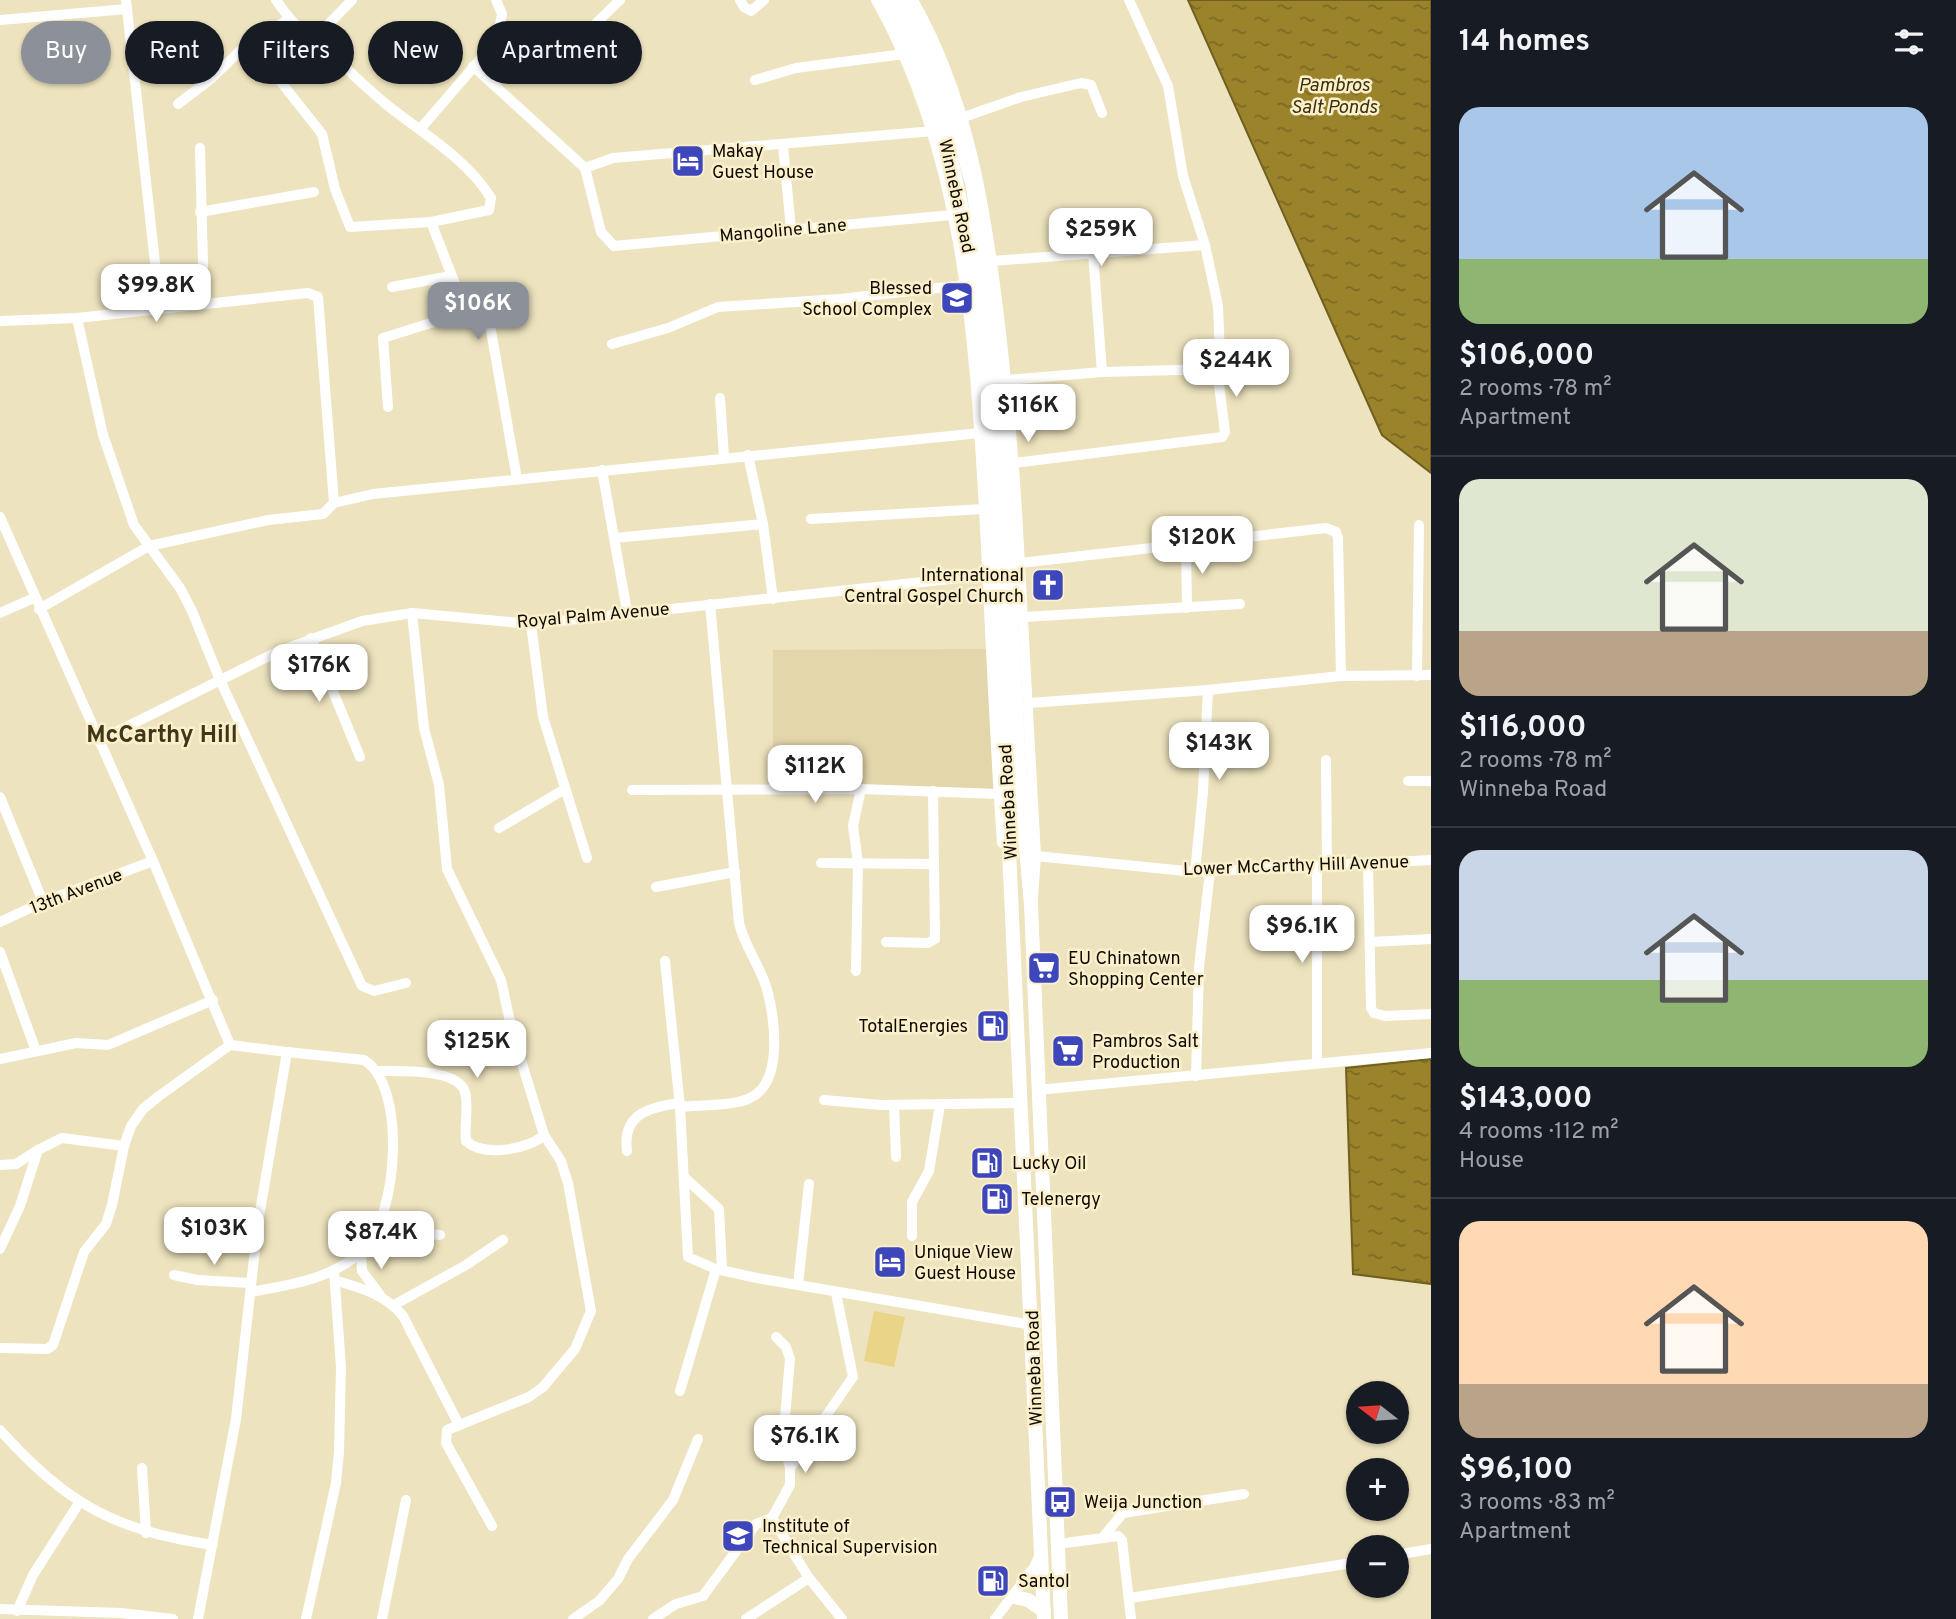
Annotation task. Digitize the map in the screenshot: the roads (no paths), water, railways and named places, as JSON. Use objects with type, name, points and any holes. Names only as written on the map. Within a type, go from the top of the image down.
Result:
[{"type":"highway","name":"Winneba Road","points":[[887,0],[904,27],[925,75],[945,138],[985,330],[1006,485],[1020,781],[1031,905],[1061,1619]]},
{"type":"highway","name":"Winneba Road","points":[[901,0],[927,50],[955,123],[966,161],[985,261],[985,330],[1044,1615]]},
{"type":"highway","points":[[1024,1194],[1035,1195],[1042,1188]]},
{"type":"highway","points":[[1023,1582],[1035,1570],[1042,1552]]},
{"type":"highway","points":[[1012,1598],[1027,1600],[1044,1615]]},
{"type":"street","points":[[276,0],[292,21]]},
{"type":"street","points":[[332,21],[352,0]]},
{"type":"street","points":[[421,128],[497,40],[502,14],[496,0]]},
{"type":"street","points":[[598,21],[620,0]]},
{"type":"street","points":[[740,0],[744,7],[751,10],[764,0]]},
{"type":"street","points":[[876,0],[904,54],[934,131],[965,285],[1007,380],[1029,702],[1036,856],[1036,886],[1031,905]]},
{"type":"street","points":[[913,0],[944,64],[964,117],[982,190],[992,261],[985,330],[980,433],[1004,880],[1013,911]]},
{"type":"street","points":[[1014,463],[1222,437],[1225,432],[1217,369],[1220,330],[1205,245],[1183,176],[1168,86],[1129,0]]},
{"type":"street","points":[[0,20],[126,4],[160,307]]},
{"type":"street","points":[[178,104],[212,78],[246,45],[289,19]]},
{"type":"street","points":[[755,80],[796,68],[904,54]]},
{"type":"street","points":[[473,66],[585,168],[613,158],[783,146],[934,131]]},
{"type":"street","points":[[282,84],[322,134],[335,189],[350,228],[430,222],[489,210],[491,198],[473,176],[421,128],[383,102],[354,75]]},
{"type":"street","points":[[964,117],[1021,97],[1081,83],[1091,85],[1102,113]]},
{"type":"street","points":[[783,146],[791,229]]},
{"type":"street","points":[[200,148],[204,304]]},
{"type":"street","name":"Mangoline Lane","points":[[585,168],[601,232],[614,246],[953,215]]},
{"type":"street","points":[[200,212],[314,192]]},
{"type":"street","points":[[430,222],[466,312]]},
{"type":"street","points":[[992,261],[1205,245]]},
{"type":"street","points":[[1093,253],[1102,372]]},
{"type":"street","points":[[392,287],[451,276]]},
{"type":"street","points":[[612,344],[668,328],[718,307],[840,299],[965,285]]},
{"type":"street","points":[[0,321],[77,318],[308,293],[318,297],[334,503]]},
{"type":"street","points":[[388,407],[383,338],[483,307],[489,319],[517,479]]},
{"type":"street","points":[[77,318],[103,435],[134,525],[192,611],[220,680],[362,986],[374,991],[406,983]]},
{"type":"street","points":[[1007,380],[1102,372],[1217,369]]},
{"type":"street","points":[[720,398],[724,457]]},
{"type":"street","points":[[0,613],[36,603],[149,547],[268,520],[323,514],[334,503],[373,494],[980,433]]},
{"type":"street","points":[[748,455],[763,524],[773,599]]},
{"type":"street","points":[[602,470],[627,611]]},
{"type":"street","points":[[811,519],[984,509]]},
{"type":"street","points":[[0,517],[153,861],[230,1045]]},
{"type":"street","points":[[614,538],[763,524]]},
{"type":"street","points":[[1417,676],[1419,525]]},
{"type":"street","points":[[1020,562],[1332,529],[1338,538],[1341,676]]},
{"type":"street","points":[[1186,545],[1187,608]]},
{"type":"street","name":"Royal Palm Avenue","points":[[98,741],[311,638],[362,621],[412,613],[531,624],[627,611],[773,599],[988,575]]},
{"type":"street","points":[[628,1151],[627,1133],[632,1119],[648,1110],[749,1100],[764,1090],[770,1077],[774,1051],[768,994],[744,943],[725,789],[710,604]]},
{"type":"street","points":[[1024,617],[1240,604]]},
{"type":"street","points":[[412,613],[424,728],[439,785],[447,869],[501,980],[512,1031],[544,1135],[561,1161],[568,1183],[591,1311],[575,1349],[543,1387],[529,1397],[447,1430],[446,1443],[492,1526]]},
{"type":"street","points":[[531,624],[543,717],[587,858]]},
{"type":"street","points":[[311,638],[360,757]]},
{"type":"street","points":[[1029,702],[1208,690],[1341,676],[1431,675]]},
{"type":"street","points":[[1195,872],[1203,792],[1208,690]]},
{"type":"street","points":[[1317,1062],[1326,760]]},
{"type":"street","points":[[1408,781],[1431,781]]},
{"type":"street","points":[[499,828],[565,789]]},
{"type":"street","points":[[632,790],[861,789],[999,794]]},
{"type":"street","points":[[856,971],[858,863],[853,825],[861,789]]},
{"type":"street","points":[[886,942],[934,941],[933,791]]},
{"type":"street","points":[[0,797],[43,902]]},
{"type":"street","name":"Lower McCarthy Hill Avenue","points":[[1036,856],[1195,872],[1431,860]]},
{"type":"street","name":"13th Avenue","points":[[0,922],[43,902],[153,861]]},
{"type":"street","points":[[821,863],[933,863]]},
{"type":"street","points":[[1368,863],[1374,1013],[1385,1016],[1431,1014]]},
{"type":"street","points":[[656,887],[734,872]]},
{"type":"street","points":[[1196,1076],[1199,967],[1210,872]]},
{"type":"street","points":[[1370,942],[1431,939]]},
{"type":"street","points":[[0,952],[36,1051]]},
{"type":"street","points":[[665,961],[680,1105],[688,1257],[719,1269],[836,1293],[1032,1325]]},
{"type":"street","points":[[0,1059],[76,1043],[108,1045],[213,1000]]},
{"type":"street","points":[[0,1348],[47,1349],[53,1345],[84,1252],[106,1224],[131,1126],[143,1109],[230,1045],[365,1060],[378,1071],[389,1100],[393,1134],[391,1169],[378,1229],[361,1253],[335,1276]]},
{"type":"street","points":[[198,1619],[236,1419],[258,1223],[287,1052]]},
{"type":"street","points":[[1037,1090],[1431,1053]]},
{"type":"street","points":[[378,1071],[431,1073],[457,1082],[466,1094],[466,1141],[473,1146],[519,1150],[544,1135]]},
{"type":"street","points":[[824,1100],[894,1105],[1021,1103]]},
{"type":"street","points":[[894,1105],[896,1157]]},
{"type":"street","points":[[912,1236],[912,1202],[929,1171],[940,1105]]},
{"type":"street","points":[[0,1165],[16,1164],[62,1138],[124,1146]]},
{"type":"street","points":[[0,1249],[20,1206],[38,1150]]},
{"type":"street","points":[[680,1391],[719,1269],[719,1209],[684,1177]]},
{"type":"street","points":[[798,1285],[808,1184]]},
{"type":"street","points":[[172,1231],[188,1228],[204,1233],[240,1223],[258,1223]]},
{"type":"street","points":[[378,1229],[440,1235]]},
{"type":"street","points":[[394,1305],[466,1265],[503,1240]]},
{"type":"street","points":[[361,1253],[362,1271],[380,1296]]},
{"type":"street","points":[[174,1276],[250,1288],[335,1276],[380,1296],[394,1305],[403,1316],[459,1424]]},
{"type":"street","points":[[306,1619],[337,1472],[341,1367],[335,1276]]},
{"type":"street","points":[[790,1468],[853,1377],[836,1293]]},
{"type":"street","points":[[653,1619],[676,1604],[703,1596],[756,1524],[772,1518],[788,1492],[790,1468],[783,1441],[790,1359],[786,1347],[776,1337]]},
{"type":"street","points":[[0,1430],[38,1471],[79,1503],[146,1533],[213,1545]]},
{"type":"street","points":[[573,1619],[608,1592],[628,1559],[673,1500],[698,1439]]},
{"type":"street","points":[[142,1468],[146,1533]]},
{"type":"street","points":[[1104,1536],[1124,1513],[1244,1494]]},
{"type":"street","points":[[382,1619],[406,1500]]},
{"type":"street","points":[[17,1611],[33,1575],[79,1503]]},
{"type":"street","points":[[772,1518],[809,1578],[842,1619]]},
{"type":"street","points":[[1058,1544],[1104,1536],[1118,1536],[1122,1540],[1131,1619]]},
{"type":"street","points":[[1409,1553],[1431,1549]]},
{"type":"street","points":[[1130,1598],[1346,1564]]},
{"type":"street","points":[[746,1619],[809,1578]]},
{"type":"street","points":[[995,1619],[1023,1582],[1043,1586]]},
{"type":"street","points":[[1012,1598],[1043,1586],[1059,1584]]},
{"type":"street","points":[[0,1609],[61,1615],[121,1612],[173,1619]]},
{"type":"water","name":"Pambros Salt Ponds","points":[[1188,0],[1431,0],[1431,473],[1382,435]]},
{"type":"water","points":[[1431,1059],[1431,1284],[1353,1274],[1346,1068]]},
{"type":"place","name":"Makay Guest House","points":[[688,161]]},
{"type":"place","name":"Blessed School Complex","points":[[957,298]]},
{"type":"place","name":"International Central Gospel Church","points":[[1048,585]]},
{"type":"place","name":"EU Chinatown Shopping Center","points":[[1044,968]]},
{"type":"place","name":"TotalEnergies","points":[[993,1026]]},
{"type":"place","name":"Pambros Salt Production","points":[[1068,1051]]},
{"type":"place","name":"Lucky Oil","points":[[987,1163]]},
{"type":"place","name":"Telenergy","points":[[997,1199]]},
{"type":"place","name":"Unique View Guest House","points":[[890,1262]]},
{"type":"place","name":"Weija Junction","points":[[1060,1502]]},
{"type":"place","name":"Institute of Technical Supervision","points":[[738,1536]]},
{"type":"place","name":"Santol","points":[[993,1581]]},
{"type":"district","name":"McCarthy Hill","points":[[162,734]]}]
